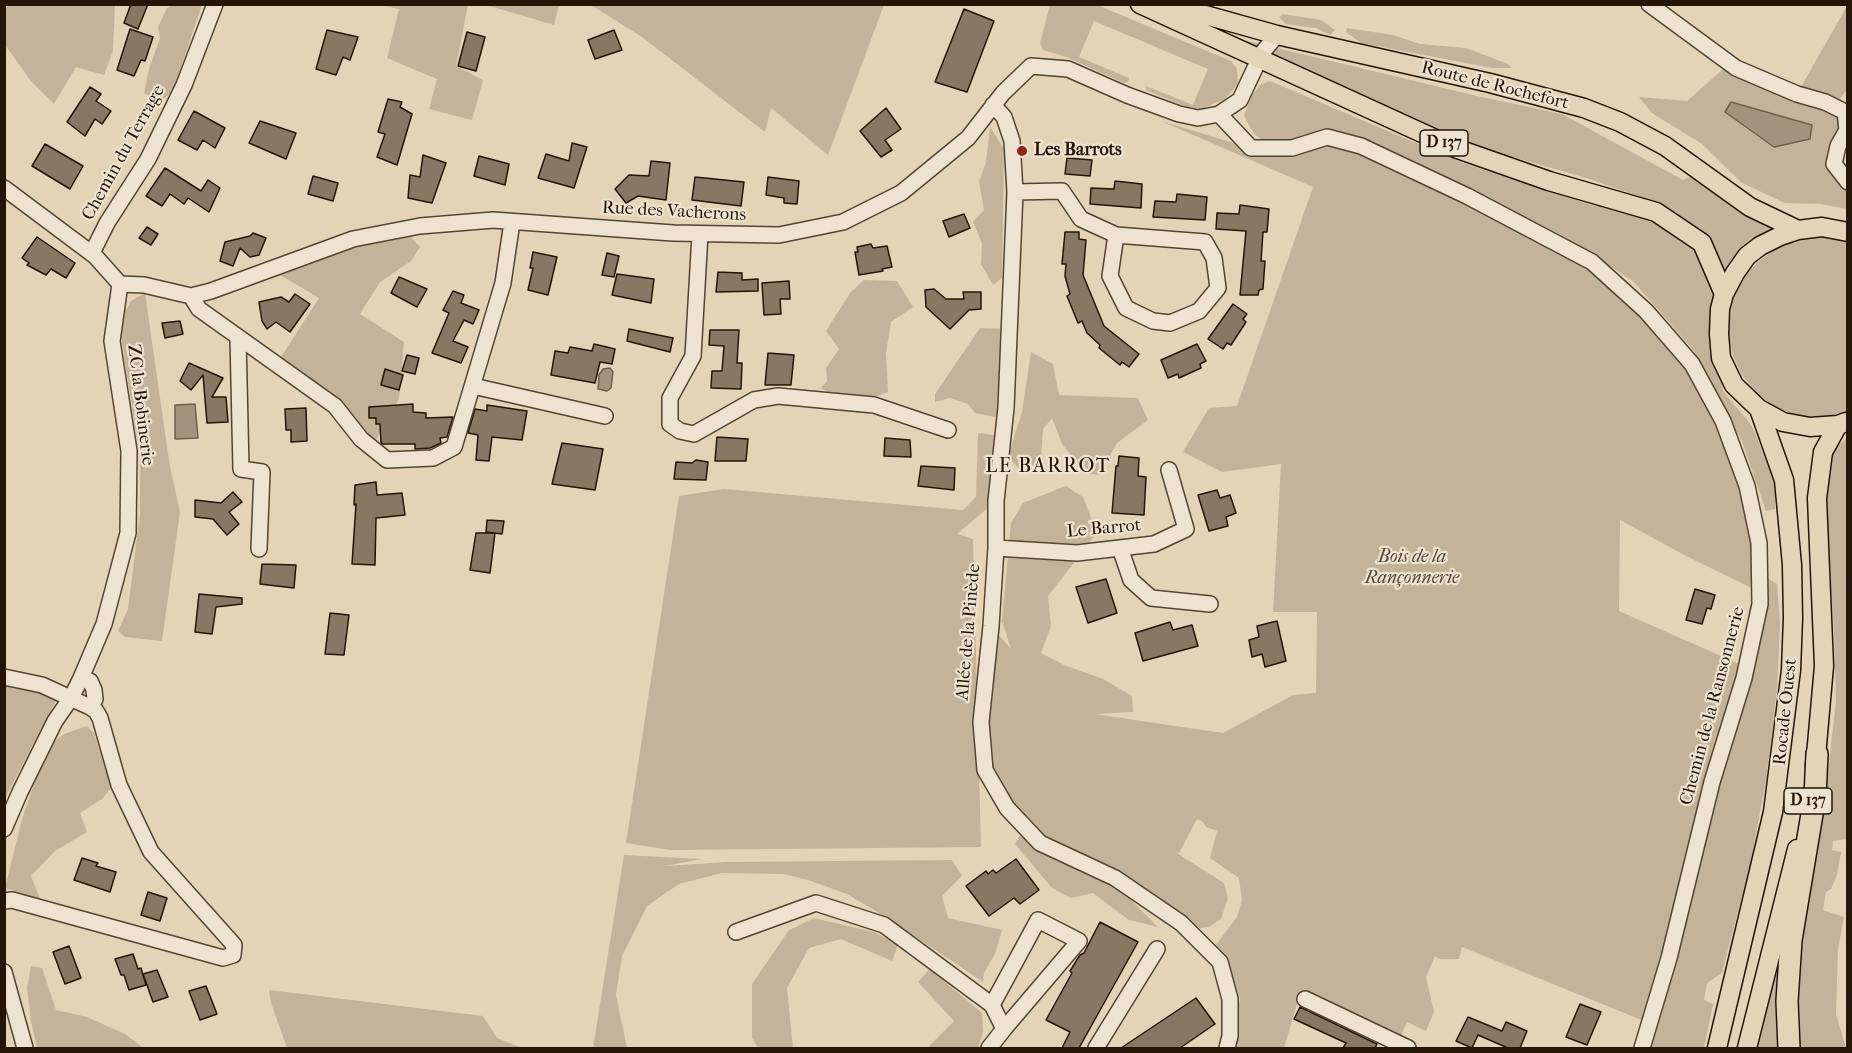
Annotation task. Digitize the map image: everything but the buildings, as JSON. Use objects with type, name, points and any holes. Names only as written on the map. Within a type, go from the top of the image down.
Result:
[{"type":"highway","points":[[1789,1048],[1787,1001],[1791,940],[1815,796],[1817,754]]},
{"type":"main road","name":"D 137","points":[[1140,4],[1455,148],[1549,181],[1656,212],[1702,243],[1724,294]]},
{"type":"main road","name":"Route de Rochefort","points":[[1166,4],[1277,35],[1490,83],[1584,108],[1665,146],[1750,207],[1798,230]]},
{"type":"main road","points":[[1843,424],[1810,427],[1784,422],[1759,409],[1734,385],[1721,358],[1719,334],[1720,309],[1724,294],[1747,256],[1760,246],[1798,230],[1822,227],[1848,231]]},
{"type":"main road","name":"Rocade Ouest","points":[[1717,1048],[1773,812],[1791,670],[1792,576],[1784,480],[1759,409]]},
{"type":"main road","name":"Rocade Ouest","points":[[1747,1048],[1804,820],[1817,754],[1824,666],[1816,498],[1823,452],[1843,424]]},
{"type":"street","name":"Chemin du Terrage","points":[[92,253],[107,223],[148,159],[184,85],[215,4]]},
{"type":"street","points":[[1649,4],[1736,68],[1845,112],[1847,130],[1838,146],[1834,164],[1848,182]]},
{"type":"street","points":[[1219,114],[1240,100],[1259,59],[1277,35]]},
{"type":"street","name":"Rue des Vacherons","points":[[120,284],[144,285],[191,296],[211,291],[353,239],[420,226],[493,220],[700,234],[779,235],[843,222],[901,193],[968,138],[1003,93],[1031,66],[1068,69],[1127,95],[1179,114],[1198,118],[1219,114]]},
{"type":"street","name":"Allée de la Pinède","points":[[993,105],[1004,117],[1012,141],[1015,192],[1006,408],[996,501],[996,548],[991,626],[981,722],[985,770],[1007,808],[1040,843],[1115,878],[1181,923],[1220,962],[1230,999],[1230,1036],[1227,1048]]},
{"type":"street","name":"Chemin de la Ransonnerie","points":[[1219,114],[1251,148],[1292,148],[1327,137],[1360,146],[1467,196],[1592,262],[1646,311],[1692,364],[1723,421],[1747,486],[1759,543],[1760,604],[1744,678],[1712,782],[1669,958],[1642,1048]]},
{"type":"street","points":[[4,189],[92,253],[120,284]]},
{"type":"street","points":[[1015,192],[1062,191],[1081,219],[1116,235],[1205,242],[1214,258],[1218,288],[1199,311],[1170,323],[1153,321],[1126,308],[1110,276],[1116,235]]},
{"type":"street","points":[[191,296],[198,309],[335,406],[361,439],[387,460],[432,458],[454,447],[503,283],[513,222]]},
{"type":"street","points":[[700,234],[693,356],[670,398],[670,424],[680,431],[694,434],[754,400],[778,396],[874,405],[948,430]]},
{"type":"street","name":"ZC la Bobinerie","points":[[4,829],[54,721],[71,698],[81,678],[104,624],[128,533],[129,451],[112,341],[120,284]]},
{"type":"street","points":[[238,338],[241,469],[262,472],[259,549]]},
{"type":"street","points":[[473,386],[605,416]]},
{"type":"street","name":"Le Barrot","points":[[996,548],[1077,553],[1154,544],[1186,529],[1169,470]]},
{"type":"street","points":[[1120,548],[1131,580],[1151,598],[1210,604]]},
{"type":"street","points":[[4,677],[42,685],[90,706],[100,718],[119,785],[151,852],[234,945],[234,955],[223,958],[12,900],[4,901]]},
{"type":"street","points":[[81,678],[90,681],[94,690],[95,699],[90,706]]},
{"type":"street","points":[[736,932],[816,903],[884,925],[992,1005],[1004,1029]]},
{"type":"street","points":[[989,1048],[1079,941],[1038,920],[992,1005]]},
{"type":"street","points":[[1096,1048],[1157,949]]},
{"type":"street","points":[[4,972],[25,1048]]},
{"type":"street","points":[[1305,999],[1408,1048]]},
{"type":"green space","points":[[4,5],[115,5],[113,51],[104,75],[76,67],[54,104],[31,81],[5,45]]},
{"type":"green space","points":[[172,5],[202,5],[173,90],[161,102],[144,93],[149,69],[160,38],[158,27],[167,8]]},
{"type":"green space","points":[[379,5],[468,5],[456,66],[483,80],[472,120],[429,109],[437,79],[387,58],[399,9]]},
{"type":"green space","points":[[486,5],[559,5],[554,25]]},
{"type":"green space","points":[[591,5],[884,5],[828,155],[771,108],[765,132],[642,37]]},
{"type":"green space","points":[[1050,5],[1097,5],[1231,61],[1237,69],[1238,84],[1225,99],[1201,109],[1187,107],[1146,90],[1146,86],[1193,105],[1208,69],[1094,21],[1079,57],[1129,78],[1128,82],[1124,83],[1066,57],[1043,50],[1040,43]]},
{"type":"green space","points":[[1847,6],[1847,89],[1835,106],[1845,112],[1834,164],[1847,182],[1847,209],[1821,204],[1785,203],[1742,183],[1702,144],[1652,113],[1639,97],[1687,101],[1730,63],[1797,94]]},
{"type":"green space","points":[[1283,14],[1321,20],[1335,30],[1330,35],[1316,28],[1286,24],[1279,17]]},
{"type":"green space","points":[[1347,28],[1393,35],[1420,44],[1466,48],[1508,64],[1512,68],[1492,68],[1361,43],[1346,32]]},
{"type":"green space","points":[[1210,32],[1562,114],[1683,180],[1695,175],[1777,228],[1751,240],[1735,256],[1723,277],[1672,213],[1653,201],[1583,177],[1456,141]]},
{"type":"green space","points":[[1270,81],[1463,163],[1591,205],[1656,212],[1702,243],[1718,278],[1723,391],[1752,426],[1775,482],[1775,509],[1766,511],[1742,441],[1694,351],[1633,281],[1563,236],[1425,167],[1338,131],[1287,142],[1266,142],[1254,134],[1244,116],[1251,97],[1260,85]]},
{"type":"green space","name":"Bois de la Rançonnerie","points":[[1161,121],[1277,156],[1327,137],[1592,262],[1692,364],[1747,486],[1760,581],[1767,578],[1777,584],[1780,623],[1777,690],[1766,781],[1750,865],[1722,973],[1707,983],[1704,1000],[1713,1004],[1704,1048],[1642,1048],[1649,1023],[1462,947],[1459,959],[1440,959],[1435,956],[1426,977],[1434,1012],[1426,1031],[1407,1022],[1398,1042],[1300,994],[1284,1048],[1230,1048],[1240,999],[1225,956],[1216,945],[1237,917],[1242,900],[1239,878],[1210,858],[1217,831],[1206,827],[1197,819],[1179,853],[1175,852],[1224,883],[1228,898],[1221,919],[1209,927],[1199,928],[1130,883],[1118,878],[1129,898],[1158,927],[1129,920],[1093,893],[1071,898],[1052,888],[1015,844],[1025,828],[997,800],[986,745],[991,626],[1011,649],[1002,621],[1011,523],[1023,503],[1066,486],[1083,497],[1097,533],[1048,596],[1051,626],[1041,653],[1064,665],[1103,679],[1132,696],[1133,712],[1094,714],[1223,733],[1293,695],[1316,693],[1317,612],[1273,612],[1281,464],[1222,472],[1183,452],[1209,408],[1237,406],[1313,187]],"holes":[[[1620,520],[1688,557],[1760,592],[1746,667],[1619,611]]]},
{"type":"green space","points":[[990,127],[1004,149],[1002,278],[993,285],[981,264],[982,243],[973,222],[984,210],[979,182],[986,162]]},
{"type":"green space","points":[[409,235],[420,247],[411,261],[380,282],[360,314],[404,342],[399,399],[376,440],[365,435],[336,402],[281,357],[319,298],[280,275],[346,249]]},
{"type":"green space","points":[[1816,237],[1847,242],[1847,413],[1831,417],[1810,418],[1790,413],[1771,404],[1755,391],[1742,375],[1733,356],[1729,335],[1730,315],[1735,295],[1745,276],[1759,261],[1776,249],[1795,241]]},
{"type":"green space","points":[[864,280],[897,281],[913,307],[891,322],[886,353],[888,392],[874,397],[830,393],[821,388],[827,381],[826,368],[839,349],[826,331],[850,293]]},
{"type":"green space","points":[[145,293],[170,467],[180,512],[162,641],[125,637],[118,631],[128,609],[140,514],[140,459],[121,335],[125,312],[131,301]]},
{"type":"green space","points":[[980,328],[1010,329],[1005,419],[975,413],[968,404],[950,398],[935,402],[935,394]]},
{"type":"green space","points":[[1031,352],[1053,364],[1059,395],[1138,398],[1148,420],[1117,443],[1099,475],[1085,473],[1062,444],[1052,418],[1043,429],[1041,460],[1022,472],[1008,457],[1022,412]]},
{"type":"green space","points":[[978,433],[1003,436],[996,501],[957,534],[973,539],[981,847],[670,850],[626,843],[679,496],[724,489],[963,510],[976,497]]},
{"type":"green space","points":[[1847,438],[1847,839],[1833,841],[1832,850],[1841,852],[1837,875],[1831,889],[1826,892],[1823,910],[1844,917],[1838,949],[1836,1014],[1846,1048],[1794,1048],[1793,994],[1808,878],[1828,772],[1836,701],[1834,632],[1825,508],[1829,454]]},
{"type":"green space","points":[[5,677],[60,693],[5,798]]},
{"type":"green space","points":[[87,726],[94,733],[111,788],[102,799],[80,813],[87,832],[55,851],[31,876],[41,901],[5,888],[22,819],[47,747],[64,734]]},
{"type":"green space","points":[[624,855],[702,859],[665,866],[726,862],[952,860],[962,876],[942,896],[948,918],[1002,930],[995,954],[984,973],[983,982],[886,917],[847,894],[808,880],[784,874],[722,873],[679,884],[647,906],[622,956],[616,995],[627,1048],[593,1048]]},
{"type":"green space","points":[[814,918],[873,932],[898,944],[892,961],[841,939],[809,948],[787,988],[793,1048],[758,1048],[752,1038],[752,984],[789,930]]},
{"type":"green space","points":[[31,966],[42,968],[56,1010],[87,1017],[125,1034],[143,1048],[37,1048],[27,988]]},
{"type":"green space","points":[[930,969],[982,1013],[983,1032],[978,1048],[927,1048],[954,1021],[918,982]]},
{"type":"green space","points":[[1775,974],[1779,975],[1777,1030],[1780,1048],[1754,1048]]},
{"type":"green space","points":[[269,990],[483,1016],[497,1038],[522,1048],[287,1048],[271,1003]]},
{"type":"shaded area","points":[[1731,102],[1812,125],[1810,139],[1774,147],[1725,112]]},
{"type":"shaded area","points":[[610,368],[613,372],[611,388],[607,391],[598,389],[599,375],[603,369]]},
{"type":"shaded area","points":[[195,404],[198,438],[175,439],[175,405]]},
{"type":"place","name":"Les Barrots","points":[[1022,151]]},
{"type":"district","name":"LE BARROT","points":[[1048,467]]}]
